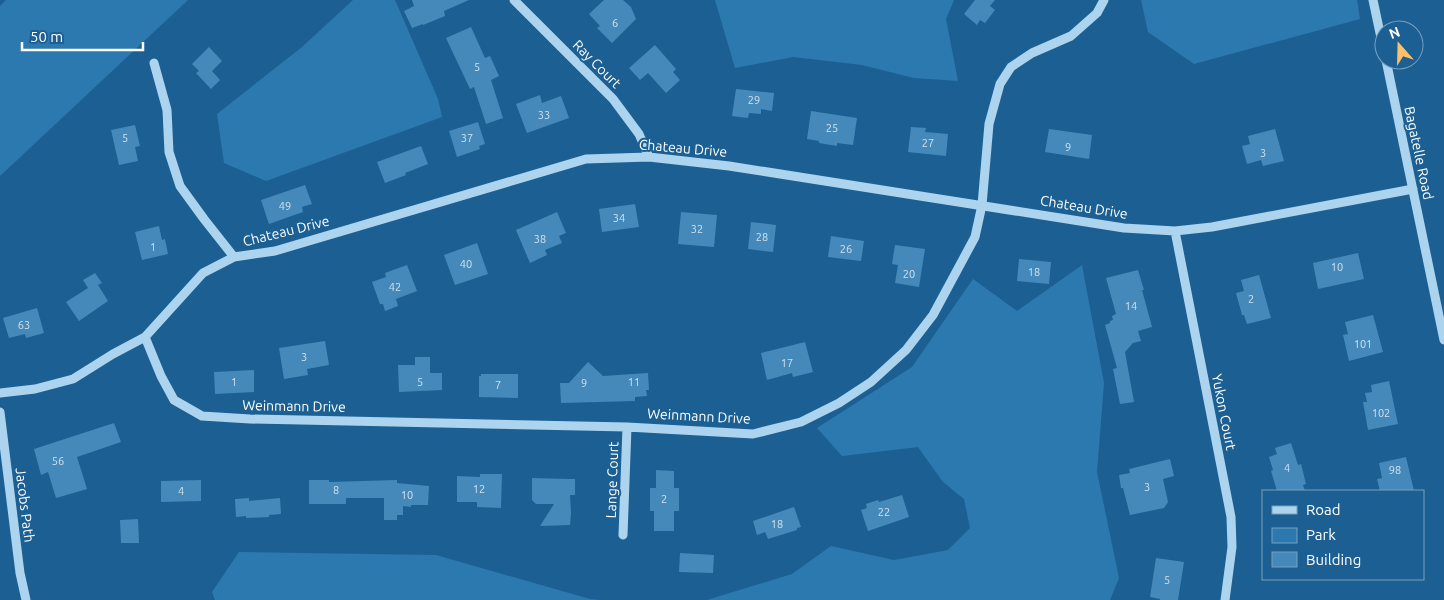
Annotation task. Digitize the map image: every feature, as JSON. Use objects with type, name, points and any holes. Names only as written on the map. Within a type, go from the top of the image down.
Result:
[{"type":"street","name":"Ray Court","points":[[514,0],[613,99],[639,134],[649,157]]},
{"type":"street","name":"Weinmann Drive","points":[[145,337],[161,376],[174,400],[202,416],[250,420],[627,427],[753,434],[801,422],[871,382],[906,350],[933,315],[975,237],[982,205],[989,124],[1000,84],[1011,68],[1032,53],[1071,36],[1097,12],[1104,0]]},
{"type":"street","points":[[1373,0],[1377,20]]},
{"type":"street","points":[[154,63],[167,110],[169,152],[180,186],[234,258]]},
{"type":"street","name":"Bagatelle Road","points":[[1388,70],[1444,340]]},
{"type":"street","name":"Chateau Drive","points":[[0,393],[35,389],[73,379],[145,337],[203,273],[234,258],[275,250],[586,159],[649,157],[729,166],[1124,228],[1174,230],[1212,226],[1413,190]]},
{"type":"street","name":"Yukon Court","points":[[1174,230],[1231,517],[1232,547],[1225,600]]},
{"type":"street","name":"Jacobs Path","points":[[0,412],[20,573],[26,600]]},
{"type":"street","name":"Lange Court","points":[[623,535],[627,427]]},
{"type":"green space","points":[[6,0],[188,0],[0,176],[0,6]]},
{"type":"green space","points":[[353,0],[395,0],[438,99],[442,117],[266,181],[224,163],[217,114],[302,47]]},
{"type":"green space","points":[[715,0],[954,0],[946,19],[958,81],[914,78],[862,65],[793,57],[735,68]]},
{"type":"green space","points":[[1141,0],[1357,0],[1360,19],[1194,64],[1148,32]]},
{"type":"green space","points":[[1082,265],[1104,383],[1097,472],[1119,578],[1110,600],[707,600],[792,574],[831,546],[894,560],[948,550],[970,528],[964,499],[943,482],[918,447],[842,456],[817,428],[912,367],[973,279],[1017,311]]},
{"type":"green space","points":[[239,552],[436,555],[590,599],[601,600],[215,600],[212,592]]},
{"type":"building","points":[[412,0],[469,0],[444,11],[445,16],[412,28],[404,11],[414,6]]},
{"type":"building","points":[[604,0],[623,0],[631,7],[636,19],[612,43],[597,28],[600,26],[589,14]]},
{"type":"building","points":[[975,0],[995,0],[990,6],[995,10],[985,23],[980,20],[977,25],[964,14]]},
{"type":"building","points":[[471,27],[485,58],[490,56],[499,76],[491,80],[503,118],[486,124],[474,87],[470,89],[446,38]]},
{"type":"building","points":[[655,45],[676,69],[673,72],[680,80],[666,93],[648,73],[640,80],[629,68]]},
{"type":"building","points":[[209,47],[222,61],[212,71],[220,80],[211,89],[196,73],[199,71],[192,64]]},
{"type":"building","points":[[736,89],[774,93],[772,111],[761,109],[761,114],[749,113],[748,118],[732,116]]},
{"type":"building","points":[[540,95],[542,103],[561,96],[569,118],[527,133],[516,104]]},
{"type":"building","points":[[811,111],[857,118],[853,145],[837,143],[837,146],[807,139]]},
{"type":"building","points":[[478,122],[485,144],[479,146],[480,149],[457,157],[449,131]]},
{"type":"building","points":[[135,125],[140,146],[135,147],[138,161],[119,165],[111,130]]},
{"type":"building","points":[[911,127],[926,128],[925,132],[948,134],[946,156],[908,152]]},
{"type":"building","points":[[1049,129],[1092,135],[1089,159],[1045,152]]},
{"type":"building","points":[[1275,129],[1284,161],[1263,166],[1261,160],[1247,164],[1242,146],[1250,144],[1248,136]]},
{"type":"building","points":[[421,146],[428,164],[385,183],[377,162]]},
{"type":"building","points":[[305,185],[312,204],[302,207],[303,212],[269,224],[261,200]]},
{"type":"building","points":[[635,204],[639,227],[602,232],[599,209]]},
{"type":"building","points":[[557,212],[566,233],[559,236],[562,243],[545,250],[547,255],[530,263],[516,230]]},
{"type":"building","points":[[681,212],[717,215],[714,247],[678,244]]},
{"type":"building","points":[[751,222],[776,225],[773,252],[748,249]]},
{"type":"building","points":[[159,226],[162,240],[165,239],[168,254],[142,260],[135,232]]},
{"type":"building","points":[[831,236],[864,241],[861,261],[828,257]]},
{"type":"building","points":[[477,243],[488,274],[455,285],[444,255]]},
{"type":"building","points":[[895,245],[925,249],[919,287],[895,283],[898,265],[892,264]]},
{"type":"building","points":[[1358,253],[1364,279],[1318,289],[1313,263]]},
{"type":"building","points":[[1019,259],[1051,262],[1049,284],[1017,281]]},
{"type":"building","points":[[407,265],[417,291],[396,299],[398,306],[385,311],[383,304],[380,304],[372,282],[386,277],[385,273]]},
{"type":"building","points":[[1138,270],[1152,327],[1138,331],[1141,341],[1133,343],[1125,352],[1134,402],[1120,404],[1113,369],[1117,368],[1105,325],[1113,320],[1112,316],[1116,314],[1106,278]]},
{"type":"building","points":[[95,273],[102,283],[98,285],[108,301],[79,321],[66,302],[88,288],[83,280]]},
{"type":"building","points":[[1259,275],[1271,318],[1247,324],[1244,315],[1242,315],[1236,293],[1244,291],[1241,280]]},
{"type":"building","points":[[37,308],[44,333],[26,338],[25,334],[9,338],[3,318]]},
{"type":"building","points":[[1373,315],[1383,352],[1349,361],[1343,335],[1348,334],[1345,322]]},
{"type":"building","points":[[325,341],[329,365],[307,369],[308,375],[284,379],[279,348]]},
{"type":"building","points":[[805,342],[813,372],[793,377],[792,373],[767,380],[761,353]]},
{"type":"building","points":[[415,357],[430,357],[430,373],[442,373],[442,390],[399,392],[398,365],[415,365]]},
{"type":"building","points":[[588,362],[603,376],[648,373],[649,390],[646,390],[647,396],[635,397],[635,401],[561,403],[560,383],[569,383]]},
{"type":"building","points":[[254,370],[254,392],[215,394],[214,372]]},
{"type":"building","points":[[481,374],[518,374],[518,398],[479,397],[479,376]]},
{"type":"building","points":[[1389,381],[1398,424],[1368,430],[1363,402],[1367,402],[1365,393],[1372,392],[1371,385]]},
{"type":"building","points":[[114,423],[121,442],[77,457],[87,489],[56,498],[48,472],[41,475],[34,449]]},
{"type":"building","points":[[1291,443],[1298,465],[1301,464],[1306,484],[1303,485],[1305,490],[1277,490],[1269,457],[1277,454],[1275,448]]},
{"type":"building","points":[[1406,457],[1414,490],[1380,490],[1377,479],[1382,478],[1379,463]]},
{"type":"building","points":[[1170,459],[1174,476],[1163,479],[1168,502],[1164,508],[1130,515],[1123,488],[1121,488],[1119,475],[1130,473],[1129,469]]},
{"type":"building","points":[[656,470],[674,471],[674,488],[679,488],[679,511],[674,511],[674,531],[654,531],[654,511],[650,511],[650,488],[656,488]]},
{"type":"building","points":[[480,474],[502,474],[501,508],[477,507],[477,502],[457,502],[457,476],[480,477]]},
{"type":"building","points":[[532,478],[575,479],[575,495],[570,495],[570,525],[540,526],[554,504],[536,504],[532,500]]},
{"type":"building","points":[[201,480],[201,501],[161,502],[161,481]]},
{"type":"building","points":[[309,480],[329,480],[329,482],[397,480],[397,483],[429,486],[428,505],[403,506],[403,515],[397,515],[397,520],[384,520],[384,498],[346,498],[346,504],[309,504]]},
{"type":"building","points":[[902,495],[909,517],[868,531],[861,510],[867,508],[866,504]]},
{"type":"building","points":[[249,498],[249,501],[280,498],[281,514],[269,515],[269,517],[236,517],[235,499]]},
{"type":"building","points":[[794,507],[801,527],[768,539],[765,532],[757,535],[753,521]]},
{"type":"building","points":[[138,519],[139,543],[121,543],[120,520]]},
{"type":"building","points":[[680,553],[714,555],[713,573],[679,572]]},
{"type":"building","points":[[1156,558],[1184,562],[1178,600],[1160,600],[1150,597]]}]
